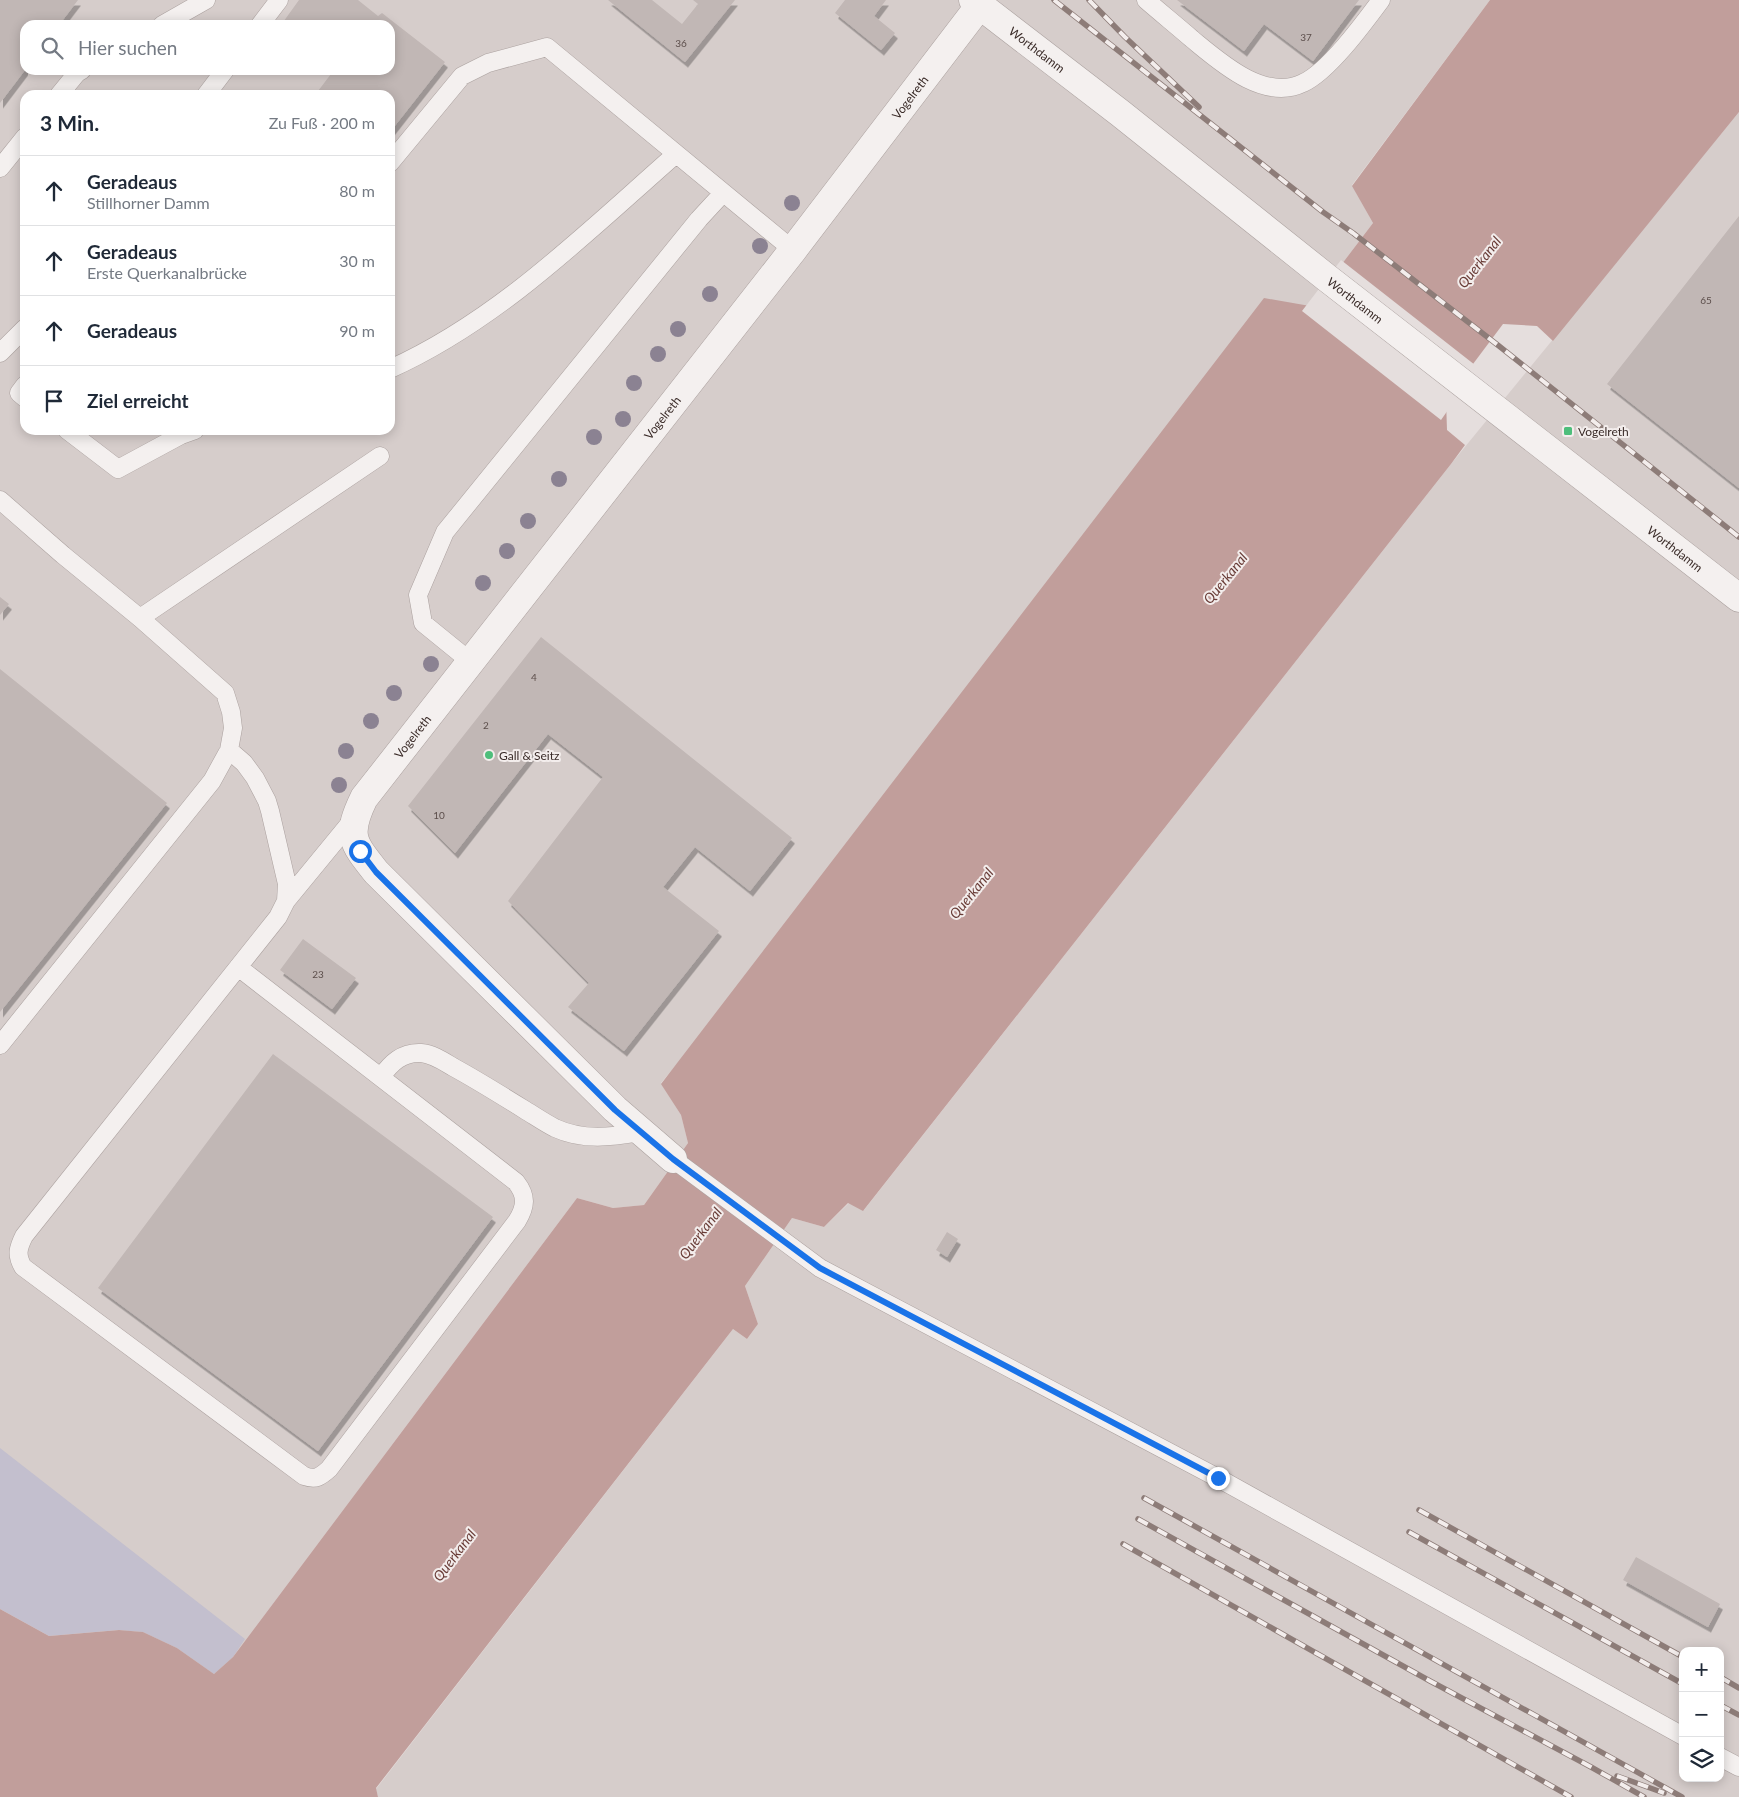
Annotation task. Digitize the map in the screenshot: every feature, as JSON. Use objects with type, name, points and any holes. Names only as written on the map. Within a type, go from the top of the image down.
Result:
[{"type":"street","name":"Vogelreth","points":[[354,826],[364,798],[793,250],[977,3]]},
{"type":"street","name":"Worthdamm","points":[[977,3],[1120,112],[1327,278],[1739,598]]},
{"type":"street","points":[[354,826],[360,851],[376,872],[615,1110],[673,1159]]},
{"type":"lane","points":[[171,20],[206,0]]},
{"type":"lane","points":[[264,20],[279,0]]},
{"type":"lane","points":[[1146,0],[1228,69],[1256,83],[1280,89],[1303,84],[1326,66],[1381,0]]},
{"type":"lane","points":[[395,157],[462,76],[488,63],[547,47],[793,250]]},
{"type":"lane","points":[[63,90],[75,75]]},
{"type":"lane","points":[[210,90],[221,75]]},
{"type":"lane","points":[[0,168],[20,143]]},
{"type":"lane","points":[[395,367],[418,356],[477,320],[517,292],[676,154]]},
{"type":"lane","points":[[471,662],[423,624],[418,595],[445,532],[687,234],[723,193]]},
{"type":"lane","points":[[0,353],[20,333]]},
{"type":"lane","points":[[73,435],[118,470],[183,435]]},
{"type":"lane","points":[[140,618],[380,456]]},
{"type":"lane","points":[[0,500],[140,618],[225,693],[231,712],[232,728],[229,750],[212,781],[0,1046]]},
{"type":"lane","points":[[229,750],[244,763],[267,801],[287,884],[286,902]]},
{"type":"lane","points":[[238,967],[516,1182],[522,1190],[525,1200],[524,1211],[329,1469],[320,1477],[312,1479],[304,1476],[23,1267],[18,1258],[18,1248],[24,1236],[238,967],[278,917],[286,902],[354,826]]},
{"type":"lane","points":[[381,1077],[398,1058],[409,1054],[421,1053],[432,1056],[469,1076],[555,1128],[582,1136],[597,1137],[641,1132]]},
{"type":"lane","points":[[673,1159],[820,1268],[1218,1478],[1679,1734]]},
{"type":"lane","points":[[1724,1758],[1739,1767]]},
{"type":"shaded area","points":[[0,0],[1490,0],[1352,185],[1373,223],[1310,306],[661,1083],[681,1115],[688,1143],[644,1205],[613,1208],[577,1198],[233,1657],[214,1674],[177,1648],[143,1632],[119,1630],[0,1609]]},
{"type":"shaded area","points":[[1739,112],[1739,1797],[378,1797],[376,1789],[733,1329],[747,1339],[758,1324],[745,1286],[792,1218],[824,1227],[849,1203],[864,1210],[1451,464]]},
{"type":"shaded area","points":[[0,1448],[245,1639],[233,1657],[214,1674],[177,1648],[143,1632],[119,1630],[49,1636],[0,1609]]},
{"type":"water","name":"Querkanal","points":[[1490,0],[1739,0],[1739,112],[1553,341],[1537,326],[1503,324],[1446,400],[1447,430],[1465,445],[1451,464],[863,1211],[848,1203],[824,1227],[792,1218],[745,1286],[758,1324],[747,1339],[733,1329],[376,1788],[378,1797],[0,1797],[0,1609],[49,1636],[119,1630],[143,1632],[177,1648],[214,1674],[233,1657],[577,1198],[613,1208],[644,1205],[688,1143],[681,1115],[661,1084],[1264,298],[1310,306],[1373,223],[1352,186]]},
{"type":"pier","points":[[1341,260],[1475,365],[1448,401],[1448,410],[1441,420],[1302,311]]},
{"type":"building","points":[[0,0],[78,0],[63,20],[20,20],[21,75],[0,103]]},
{"type":"building","points":[[299,0],[358,0],[378,16],[382,13],[391,20],[285,20]]},
{"type":"building","points":[[608,0],[652,0],[682,24],[698,4],[693,0],[735,0],[685,62]]},
{"type":"building","points":[[845,0],[886,0],[874,16],[895,33],[881,50],[835,13]]},
{"type":"building","points":[[1177,0],[1359,0],[1313,61],[1264,24],[1244,51]]},
{"type":"building","points":[[395,23],[445,62],[395,126],[395,90],[319,90],[330,75],[395,75]]},
{"type":"building","points":[[1739,216],[1739,488],[1607,384]]},
{"type":"building","points":[[0,597],[9,604],[0,615]]},
{"type":"building","points":[[541,637],[792,838],[750,891],[695,847],[663,887],[719,931],[624,1051],[568,1007],[589,983],[508,901],[603,777],[548,734],[455,853],[408,806]]},
{"type":"building","points":[[0,669],[167,803],[0,1012]]},
{"type":"building","points":[[303,939],[356,978],[332,1009],[280,970]]},
{"type":"building","points":[[273,1054],[493,1217],[318,1451],[98,1288]]},
{"type":"building","points":[[947,1232],[958,1239],[947,1257],[936,1250]]},
{"type":"building","points":[[1636,1557],[1720,1604],[1708,1627],[1623,1580]]},
{"type":"railway","points":[[1054,0],[1323,212],[1499,346],[1739,537]]},
{"type":"railway","points":[[1089,0],[1199,107]]},
{"type":"railway","points":[[1144,1498],[1682,1797]]},
{"type":"railway","points":[[1419,1510],[1679,1655]]},
{"type":"railway","points":[[1138,1519],[1644,1797]]},
{"type":"railway","points":[[1409,1532],[1679,1682]]},
{"type":"railway","points":[[1123,1544],[1571,1797]]},
{"type":"railway","points":[[1724,1679],[1739,1688]]},
{"type":"railway","points":[[1724,1707],[1739,1715]]},
{"type":"railway","points":[[1617,1776],[1664,1793]]},
{"type":"place","name":"Vogelreth","points":[[1568,431]]},
{"type":"place","name":"Gall & Seitz","points":[[489,755]]},
{"type":"route","points":[[360,851],[376,872],[615,1110],[673,1159],[820,1268],[1218,1478]]}]
